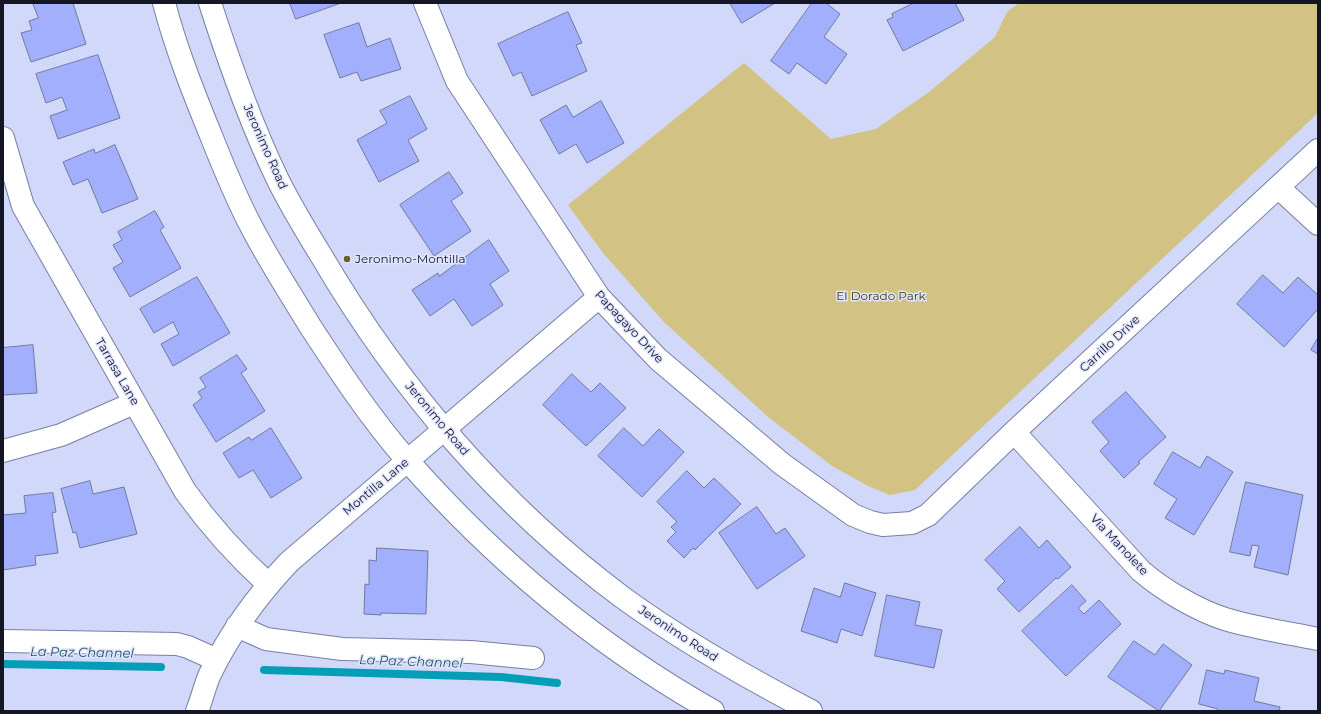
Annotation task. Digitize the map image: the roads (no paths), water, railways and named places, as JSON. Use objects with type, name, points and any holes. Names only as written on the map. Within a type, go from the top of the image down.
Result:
[{"type":"street","points":[[164,3],[195,97],[251,225],[280,278],[329,354],[375,420],[407,460],[487,543],[571,615],[676,690],[713,711]]},
{"type":"street","name":"Jeronimo Road","points":[[210,3],[227,56],[254,124],[277,177],[303,226],[340,289],[379,345],[443,430],[533,522],[585,568],[623,598],[742,675],[811,711]]},
{"type":"street","name":"Papagayo Drive","points":[[425,3],[457,81],[599,297],[658,359],[782,464],[854,515],[876,524],[896,525]]},
{"type":"street","name":"Tarrasa Lane","points":[[3,138],[23,206],[185,491],[208,523],[240,558],[268,584]]},
{"type":"street","name":"Carrillo Drive","points":[[896,525],[912,523],[928,515],[1014,432],[1279,188],[1318,150]]},
{"type":"street","points":[[1279,188],[1318,224]]},
{"type":"street","name":"Montilla Lane","points":[[197,711],[210,675],[228,639],[268,584],[289,562],[599,297]]},
{"type":"street","points":[[3,451],[60,436],[134,403]]},
{"type":"street","name":"Via Manolete","points":[[1014,432],[1141,571],[1152,580],[1187,601],[1225,619],[1318,639]]},
{"type":"street","points":[[237,626],[266,639],[342,649],[471,652],[533,658]]},
{"type":"street","points":[[3,641],[178,644],[188,646],[217,660]]},
{"type":"waterway","name":"La Paz Channel","points":[[3,664],[161,667]]},
{"type":"waterway","name":"La Paz Channel","points":[[264,670],[501,677],[557,683]]},
{"type":"place","name":"Jeronimo-Montilla","points":[[347,259]]},
{"type":"park label","name":"El Dorado Park","points":[[881,296]]}]
